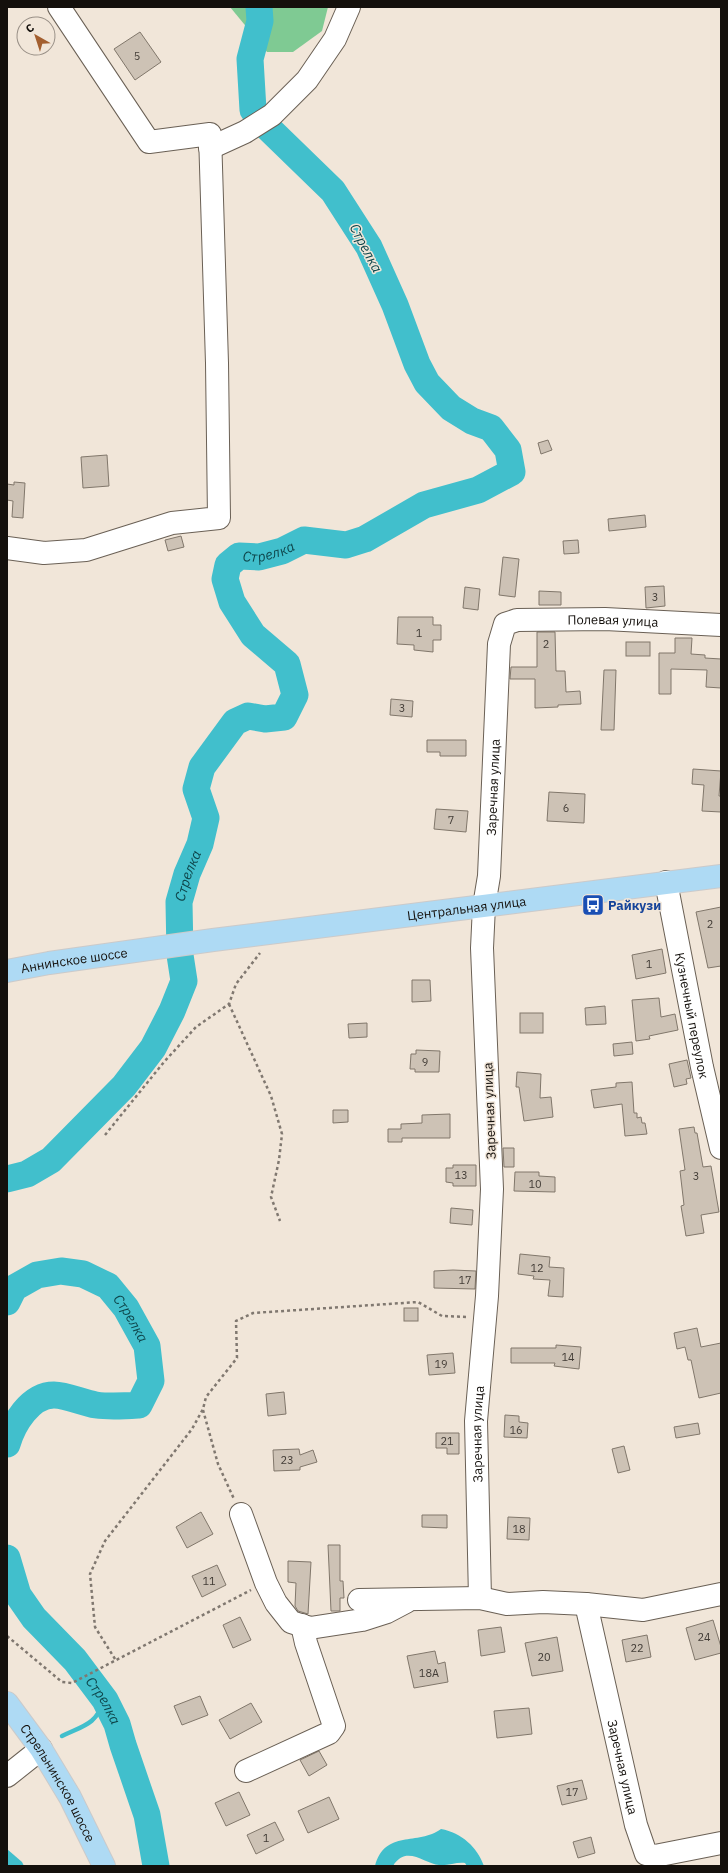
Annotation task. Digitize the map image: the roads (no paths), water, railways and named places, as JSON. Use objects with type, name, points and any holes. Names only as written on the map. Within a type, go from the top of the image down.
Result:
[{"type":"main road","name":"Центральная улица","points":[[141,951],[213,940],[721,876]]},
{"type":"main road","name":"Аннинское шоссе","points":[[7,971],[49,963],[141,951]]},
{"type":"main road","name":"Стрельнинское шоссе","points":[[7,1703],[42,1749],[70,1797],[104,1866]]},
{"type":"street","points":[[7,548],[44,552],[86,550],[172,523],[219,518],[217,363],[210,134],[149,142],[59,7]]},
{"type":"street","points":[[210,148],[245,132],[272,115],[308,80],[335,39],[349,7]]},
{"type":"street","name":"Полевая улица","points":[[505,624],[517,620],[605,619],[721,625]]},
{"type":"street","name":"Заречная улица","points":[[477,1598],[476,1421],[485,1317],[492,1189],[482,948],[484,906],[489,876],[499,644],[505,624]]},
{"type":"street","name":"Кузнечный переулок","points":[[666,882],[702,1067],[721,1148]]},
{"type":"street","points":[[241,1514],[266,1583],[276,1603],[291,1622],[310,1628],[362,1620],[387,1612],[412,1599]]},
{"type":"street","points":[[359,1600],[477,1598],[507,1604],[542,1602],[589,1604],[643,1610],[721,1594]]},
{"type":"street","name":"Заречная улица","points":[[589,1604],[636,1825],[646,1854],[655,1856],[721,1843]]},
{"type":"street","points":[[246,1771],[329,1733],[334,1726],[306,1643],[302,1626]]},
{"type":"street","points":[[7,1776],[42,1749]]},
{"type":"water","points":[[441,1829],[456,1834],[468,1842],[481,1859],[484,1866],[467,1866],[465,1863],[439,1865],[416,1857],[404,1856],[393,1866],[375,1866],[380,1854],[386,1847],[403,1840],[432,1834]]},
{"type":"water","points":[[7,1849],[22,1862],[24,1866],[7,1866]]},
{"type":"waterway","name":"Стрелка","points":[[7,1179],[27,1174],[51,1160],[124,1086],[153,1048],[172,1011],[184,981],[180,955],[179,902],[187,874],[200,844],[206,818],[196,789],[202,767],[235,722],[248,716],[265,719],[284,717],[295,695],[287,664],[253,635],[232,602],[225,579],[228,565],[239,556],[259,557],[282,551],[304,540],[346,545],[365,539],[424,505],[478,490],[512,472],[508,450],[491,428],[472,421],[451,408],[427,383],[417,364],[395,305],[369,247],[333,191],[264,124],[253,110],[250,59],[260,21],[259,7]]},
{"type":"waterway","name":"Стрелка","points":[[7,1302],[14,1288],[37,1275],[61,1271],[83,1274],[108,1286],[126,1308],[147,1346],[151,1381],[139,1405],[101,1406],[59,1395],[45,1396],[30,1405],[24,1412],[18,1420],[7,1444]]},
{"type":"waterway","name":"Стрелка","points":[[7,1558],[18,1595],[34,1618],[75,1660],[105,1700],[117,1724],[147,1815],[156,1866]]},
{"type":"waterway","points":[[62,1736],[83,1726],[93,1719],[97,1715],[105,1700]]},
{"type":"place","name":"Райкузи","points":[[593,905]]}]
